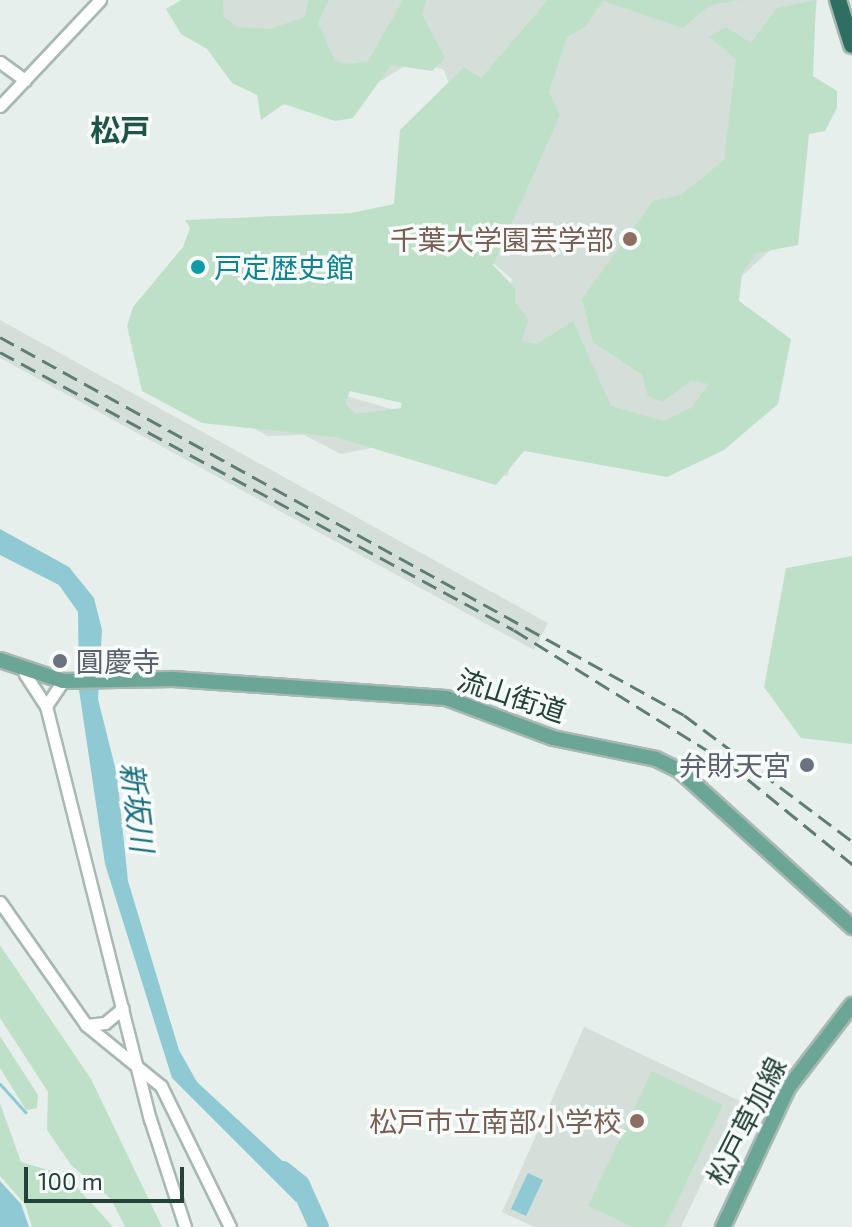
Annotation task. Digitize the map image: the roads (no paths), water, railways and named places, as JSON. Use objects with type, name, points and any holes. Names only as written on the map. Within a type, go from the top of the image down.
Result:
[{"type":"highway","points":[[838,0],[852,45]]},
{"type":"main road","name":"流山街道","points":[[0,660],[25,674],[70,682],[173,679],[446,698],[553,738],[656,759],[684,775],[852,927]]},
{"type":"main road","name":"松戸草加線","points":[[723,1227],[788,1088],[852,1005]]},
{"type":"street","points":[[0,106],[100,0]]},
{"type":"street","points":[[0,62],[25,80]]},
{"type":"street","points":[[25,674],[46,706],[137,1068],[185,1227]]},
{"type":"street","points":[[46,706],[70,682]]},
{"type":"street","points":[[0,902],[86,1025],[161,1086],[230,1227]]},
{"type":"street","points":[[86,1025],[105,1023],[123,1008]]},
{"type":"water","points":[[0,529],[69,567],[94,598],[102,630],[98,699],[117,775],[128,881],[179,1050],[197,1082],[304,1181],[296,1202],[172,1078],[105,864],[79,690],[78,612],[59,585],[0,555]]},
{"type":"water","points":[[528,1173],[543,1180],[526,1216],[511,1209]]},
{"type":"water","points":[[0,1181],[21,1204],[29,1227],[0,1227]]},
{"type":"waterway","points":[[0,1084],[25,1112]]},
{"type":"waterway","points":[[283,1171],[300,1185],[319,1227]]},
{"type":"railway","points":[[0,337],[684,715],[852,841]]},
{"type":"railway","points":[[0,352],[514,630],[729,764],[852,864]]},
{"type":"place","name":"千葉大学園芸学部","points":[[630,239]]},
{"type":"place","name":"戸定歴史館","points":[[198,267]]},
{"type":"place","name":"圓慶寺","points":[[60,661]]},
{"type":"place","name":"弁財天宮","points":[[807,765]]},
{"type":"place","name":"松戸市立南部小学校","points":[[637,1121]]},
{"type":"district","name":"松戸","points":[[120,129]]},
{"type":"water label","name":"新坂川","points":[[138,807]]}]
